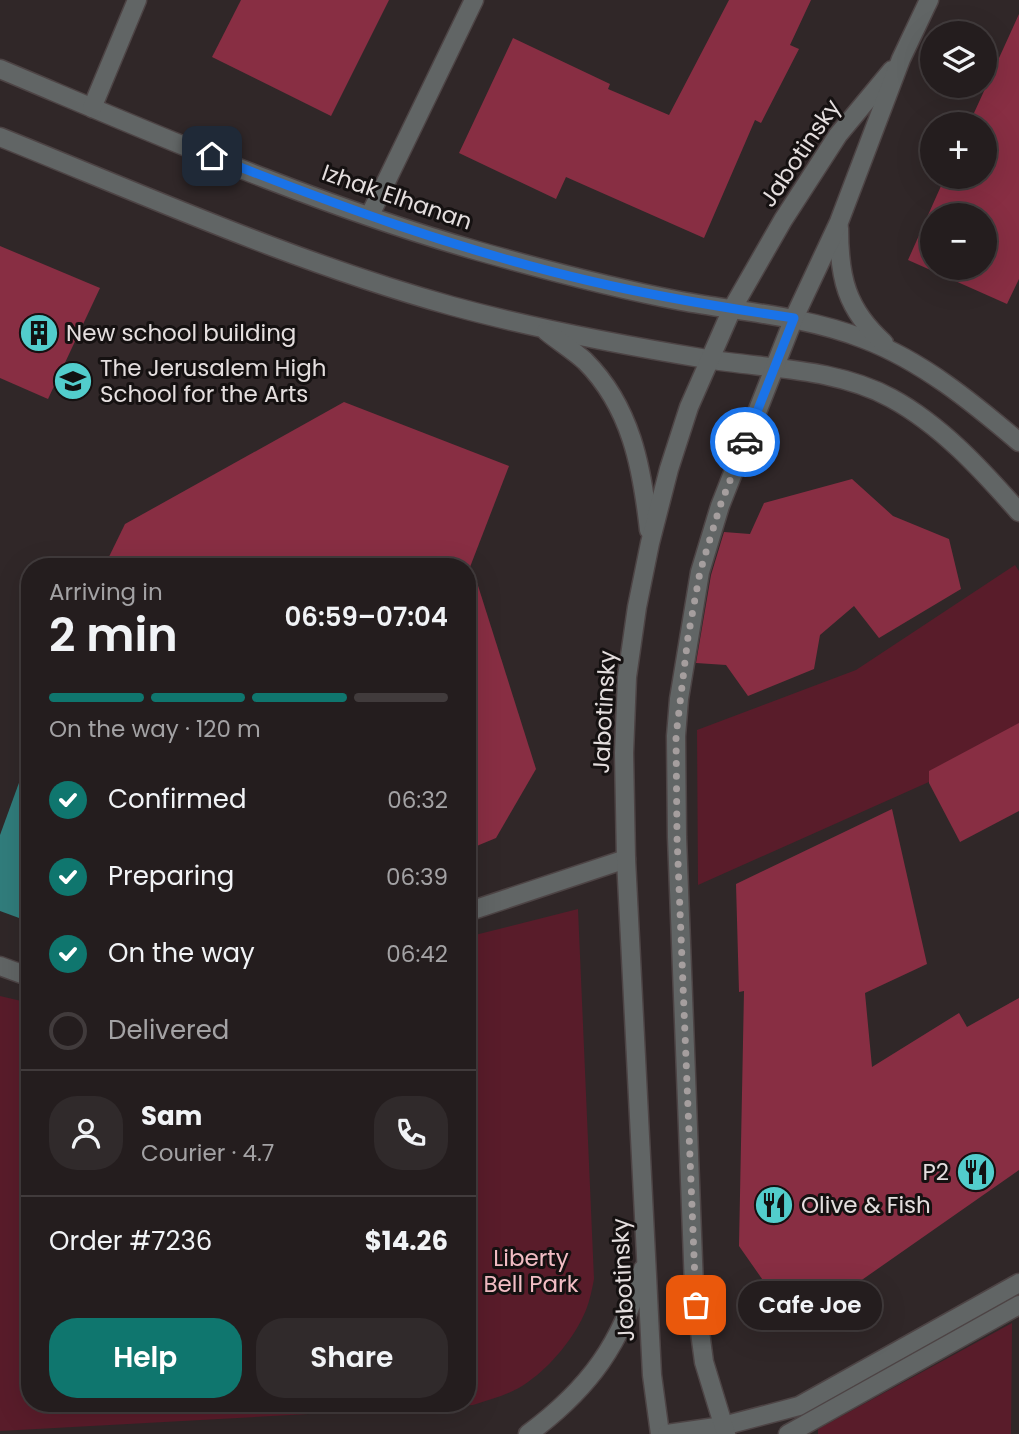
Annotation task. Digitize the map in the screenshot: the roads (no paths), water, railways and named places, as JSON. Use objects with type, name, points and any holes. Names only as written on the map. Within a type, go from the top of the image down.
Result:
[{"type":"street","points":[[92,108],[137,0]]},
{"type":"street","points":[[370,215],[474,0]]},
{"type":"street","name":"Jabotinsky","points":[[725,1430],[704,1362],[694,1287],[677,837],[676,736],[688,637],[700,572],[720,506],[794,318],[839,222],[901,60],[929,0]]},
{"type":"street","name":"Jabotinsky","points":[[660,1434],[652,1375],[626,859],[624,753],[627,677],[637,607],[669,469],[689,407],[732,309],[783,220],[838,135],[901,60]]},
{"type":"street","name":"Izhak Elhanan","points":[[0,69],[260,175],[476,250],[588,281],[732,309],[794,318],[866,339],[897,355]]},
{"type":"street","points":[[0,137],[243,234],[357,276],[450,305],[543,329],[861,384],[891,398],[949,440],[995,484],[1019,512]]},
{"type":"street","points":[[839,222],[841,269],[845,289],[864,322],[897,355],[979,407],[1019,442]]},
{"type":"street","points":[[543,329],[584,360],[617,403],[631,433],[644,481],[650,543]]},
{"type":"street","points":[[476,909],[626,859]]},
{"type":"street","points":[[0,965],[21,973]]},
{"type":"street","points":[[528,1434],[552,1417],[576,1393],[610,1350],[636,1292],[646,1248]]},
{"type":"street","points":[[667,1434],[725,1430],[799,1406],[1019,1283]]},
{"type":"street","points":[[788,1434],[1019,1305]]},
{"type":"water","points":[[21,777],[21,919],[0,911],[0,835]]},
{"type":"place","name":"New school building","points":[[39,333]]},
{"type":"place","name":"The Jerusalem High School for the Arts","points":[[73,381]]},
{"type":"place","name":"P2","points":[[976,1172]]},
{"type":"place","name":"Olive & Fish","points":[[774,1205]]},
{"type":"place","name":"Cafe Joe","points":[[696,1305]]},
{"type":"park label","name":"Liberty Bell Park","points":[[531,1271]]}]
